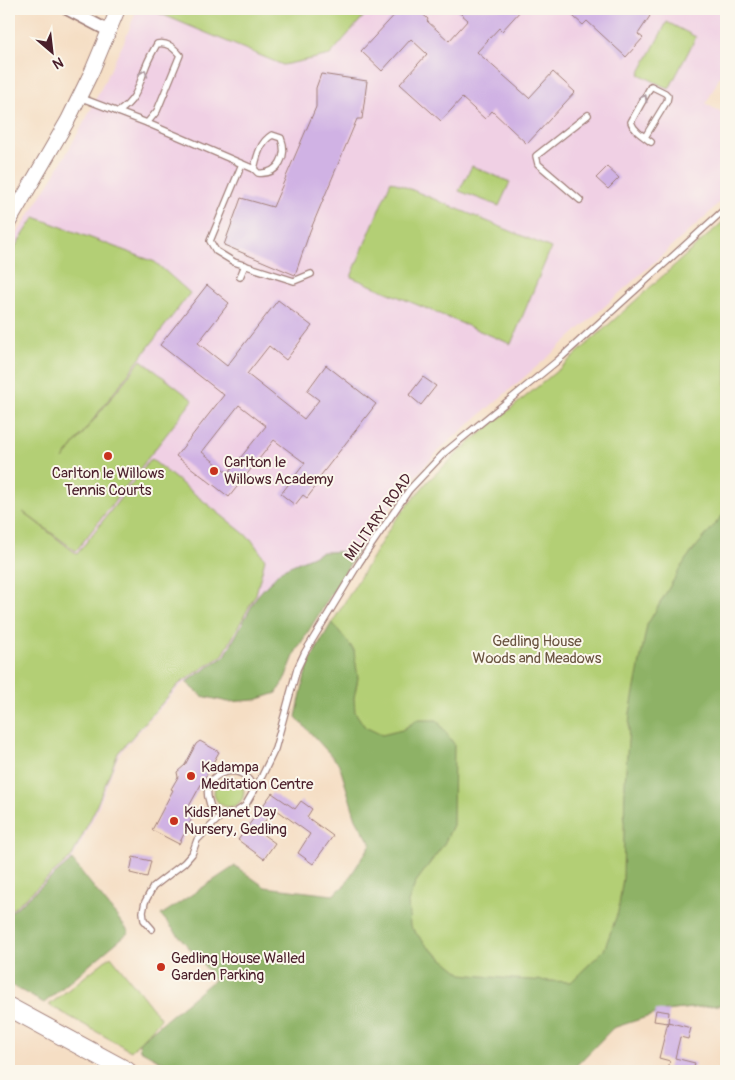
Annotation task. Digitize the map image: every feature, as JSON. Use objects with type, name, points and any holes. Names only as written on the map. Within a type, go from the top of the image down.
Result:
[{"type":"main road","points":[[9,1007],[127,1071]]},
{"type":"street","points":[[67,9],[109,31]]},
{"type":"street","points":[[9,222],[68,120],[118,9]]},
{"type":"lane","points":[[118,112],[134,98],[157,44],[162,43],[173,46],[180,54],[157,111],[147,123]]},
{"type":"lane","points":[[645,137],[668,96],[652,86],[631,122],[633,128],[651,142]]},
{"type":"lane","points":[[79,97],[147,123],[254,169],[258,173],[268,174],[276,169],[284,146],[281,138],[272,135],[265,139],[257,156],[254,169]]},
{"type":"lane","points":[[580,200],[538,164],[536,156],[588,115]]},
{"type":"lane","points":[[242,164],[210,241],[216,251],[234,262],[294,281],[311,274]]},
{"type":"lane","name":"MILITARY ROAD","points":[[221,816],[234,813],[245,806],[254,791],[274,750],[297,669],[305,652],[359,563],[410,490],[444,453],[556,362],[726,208]]},
{"type":"lane","points":[[240,277],[245,265]]},
{"type":"lane","points":[[152,929],[147,926],[143,912],[145,902],[152,887],[184,863],[192,854],[198,840],[221,816],[212,809],[207,795],[210,782],[223,772],[242,774],[249,780],[254,791]]},
{"type":"shaded area","name":"Carlton le Willows Academy","points":[[137,9],[718,9],[726,14],[726,64],[706,104],[726,115],[726,195],[709,213],[548,357],[440,449],[400,494],[339,581],[180,686],[119,754],[96,813],[72,860],[9,914],[9,247],[53,177],[86,119],[124,42]]},
{"type":"green space","points":[[149,9],[370,9],[330,55],[283,65]]},
{"type":"green space","points":[[667,22],[696,37],[669,89],[639,74]]},
{"type":"green space","points":[[472,166],[510,182],[499,206],[459,191]]},
{"type":"green space","points":[[391,181],[551,248],[511,344],[351,277]]},
{"type":"green space","points":[[35,217],[155,262],[190,293],[63,459],[141,360],[193,400],[76,551],[23,512],[77,554],[151,459],[251,539],[265,559],[256,594],[223,655],[179,684],[118,753],[94,812],[71,858],[9,912],[9,256]]},
{"type":"green space","name":"Gedling House Woods and Meadows","points":[[726,219],[726,1004],[665,1011],[649,1016],[402,967],[404,794],[315,651],[393,523],[428,481],[468,444],[564,365]]},
{"type":"green space","points":[[726,511],[726,1004],[665,1011],[613,1028],[571,1071],[179,1071],[140,1050],[139,1042],[214,980],[203,964],[161,915],[235,866],[265,887],[333,895],[344,886],[371,844],[356,819],[339,764],[296,717],[305,675],[311,659],[332,622],[354,650],[358,678],[354,698],[355,712],[365,727],[382,735],[402,730],[417,720],[437,720],[454,744],[453,825],[444,844],[416,882],[408,902],[410,926],[428,947],[462,974],[571,982],[604,950],[618,912],[623,878],[625,783],[630,713],[647,625],[686,559]]},
{"type":"green space","points":[[358,551],[296,651],[277,693],[255,700],[228,702],[202,696],[186,682],[225,656],[257,596],[281,570],[322,552]]},
{"type":"green space","points":[[229,777],[240,781],[244,792],[240,803],[229,807],[218,803],[214,792],[218,781]]},
{"type":"green space","points":[[72,860],[129,932],[44,1003],[9,984],[9,914]]},
{"type":"green space","points":[[111,956],[161,1019],[131,1051],[49,1005]]},
{"type":"building","points":[[400,9],[417,9],[449,41],[468,20],[455,9],[522,9],[502,31],[499,28],[477,52],[529,98],[553,72],[575,92],[527,144],[492,111],[485,119],[462,98],[441,121],[400,84],[427,54],[411,39],[382,71],[361,51]]},
{"type":"building","points":[[565,9],[642,9],[650,16],[638,34],[643,38],[626,57],[587,21],[583,25]]},
{"type":"building","points":[[321,74],[367,81],[362,119],[357,119],[310,231],[295,275],[224,245],[241,198],[273,207],[316,107],[316,88]]},
{"type":"building","points":[[607,167],[619,178],[608,189],[596,178]]},
{"type":"building","points":[[207,285],[229,303],[198,343],[227,366],[278,300],[312,326],[286,360],[269,346],[247,374],[304,419],[319,400],[307,391],[326,365],[376,404],[318,479],[320,481],[307,498],[303,495],[295,505],[281,494],[305,463],[274,440],[229,497],[176,456],[224,395],[160,345]],"holes":[[[239,405],[266,426],[228,473],[202,452]]]},
{"type":"building","points":[[423,377],[436,386],[421,405],[409,395]]},
{"type":"building","points":[[200,741],[219,752],[188,808],[195,812],[179,844],[152,830],[173,790],[171,789],[178,777],[177,772],[185,765],[196,744]]},
{"type":"building","points":[[272,793],[295,809],[301,801],[312,809],[307,817],[333,836],[313,864],[298,853],[310,834],[277,810],[275,813],[272,811],[258,831],[275,843],[264,859],[238,840]]},
{"type":"building","points":[[133,857],[151,861],[147,877],[130,873]]},
{"type":"building","points":[[656,1010],[669,1012],[668,1023],[654,1021]]},
{"type":"building","points":[[668,1022],[691,1028],[688,1039],[680,1037],[675,1058],[695,1063],[692,1071],[668,1069],[670,1061],[659,1058]]},
{"type":"place","name":"Carlton le Willows Tennis Courts","points":[[108,456]]},
{"type":"place","name":"Carlton le Willows Academy","points":[[214,471]]},
{"type":"place","name":"Kadampa Meditation Centre","points":[[191,776]]},
{"type":"place","name":"KidsPlanet Day Nursery, Gedling","points":[[174,821]]},
{"type":"place","name":"Gedling House Walled Garden Parking","points":[[161,967]]}]
